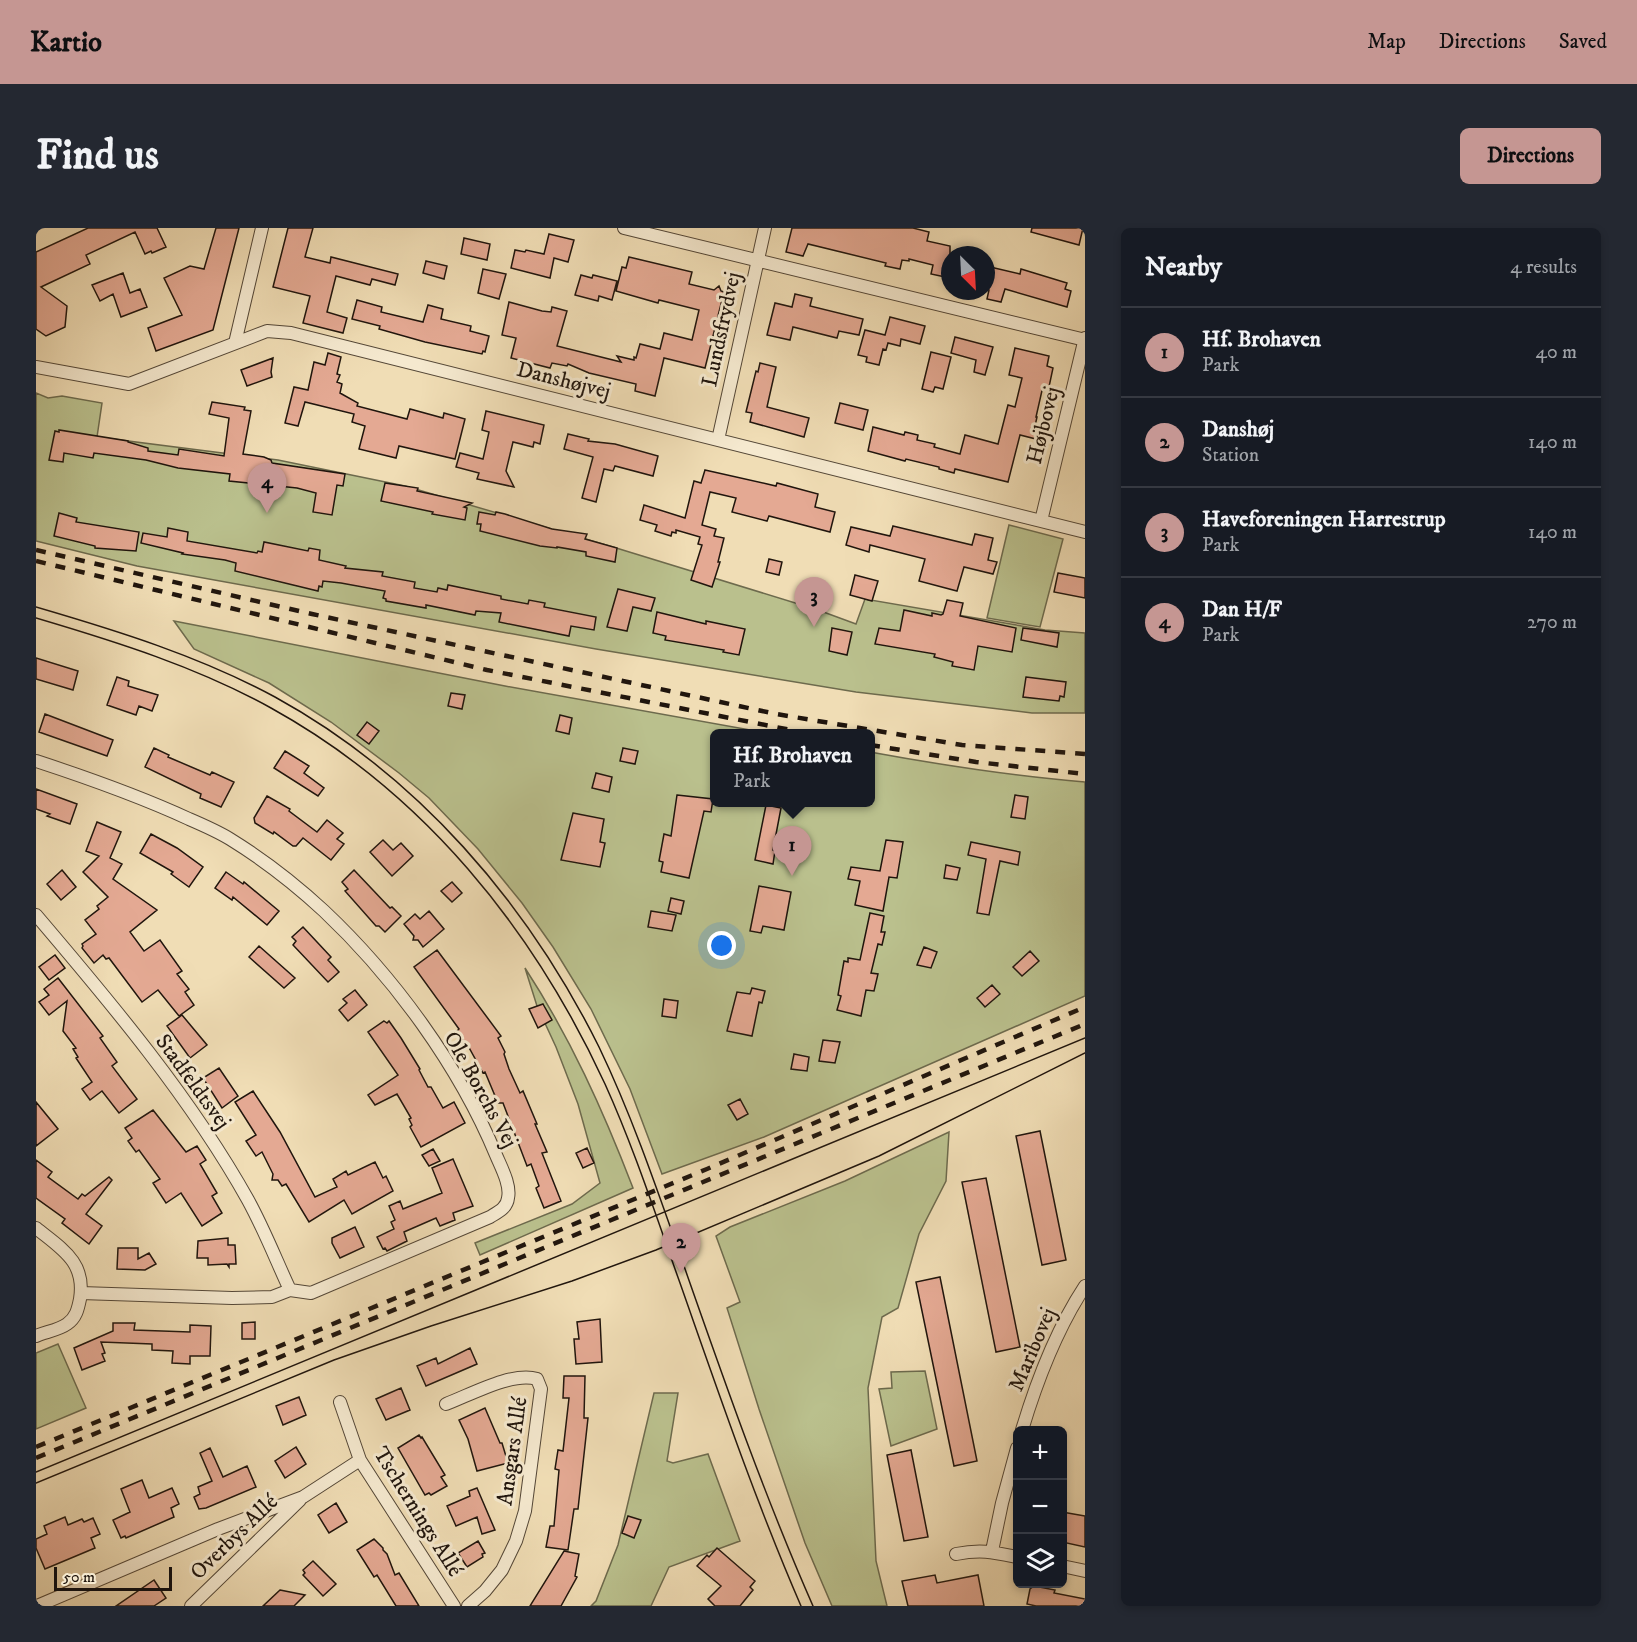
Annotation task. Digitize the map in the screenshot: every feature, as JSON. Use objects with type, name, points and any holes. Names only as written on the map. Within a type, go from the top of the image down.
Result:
[{"type":"street","points":[[235,343],[262,228]]},
{"type":"street","points":[[624,228],[1085,339]]},
{"type":"street","name":"Lundsfrydvej","points":[[718,440],[756,260],[765,228]]},
{"type":"street","name":"Danshøjvej","points":[[36,367],[129,384],[267,331],[291,333],[1085,532]]},
{"type":"street","name":"Højbovej","points":[[1041,521],[1085,339]]},
{"type":"street","name":"Ole Borchs Vej","points":[[36,761],[110,786],[228,837],[284,875],[338,926],[390,983],[423,1026],[491,1142],[508,1191],[508,1200],[503,1209],[486,1218],[311,1293],[290,1290],[273,1297],[81,1293]]},
{"type":"street","name":"Stadfeldtsvej","points":[[36,915],[91,980],[177,1092],[217,1149],[249,1201],[290,1290]]},
{"type":"street","points":[[36,1228],[71,1257],[80,1273],[81,1293],[78,1312],[67,1324],[36,1336]]},
{"type":"street","name":"Maribovej","points":[[1024,1426],[1034,1391],[1069,1310],[1085,1286]]},
{"type":"street","name":"Ansgars Allé","points":[[446,1404],[512,1379],[528,1377],[537,1379],[541,1389],[525,1511],[516,1541],[502,1570],[485,1591],[468,1606]]},
{"type":"street","name":"Tschernings Allé","points":[[340,1402],[360,1460],[454,1606]]},
{"type":"street","points":[[37,1606],[218,1529],[303,1497],[360,1460]]},
{"type":"street","points":[[992,1551],[1013,1463]]},
{"type":"street","name":"Overbys Allé","points":[[191,1606],[303,1497]]},
{"type":"street","points":[[956,1554],[992,1551],[1013,1556]]},
{"type":"street","points":[[1067,1567],[1085,1571]]},
{"type":"green space","points":[[36,393],[48,398],[62,396],[102,403],[97,437],[278,460],[405,486],[613,547],[818,610],[856,624],[865,599],[1045,630],[1085,633],[1085,713],[1032,713],[856,692],[596,649],[137,566],[36,541]]},
{"type":"green space","points":[[1009,525],[1063,539],[1040,627],[987,618]]},
{"type":"green space","points":[[174,621],[505,686],[745,729],[710,729],[710,807],[875,807],[875,753],[977,770],[1085,782],[1085,996],[764,1137],[662,1174],[630,1089],[591,1009],[553,947],[522,903],[478,849],[429,798],[331,722],[269,683],[194,649]]},
{"type":"green space","points":[[525,968],[557,1021],[585,1075],[633,1188],[480,1255],[475,1243],[572,1204],[600,1183],[578,1104],[537,1006]]},
{"type":"green space","points":[[949,1132],[946,1181],[919,1234],[898,1308],[882,1317],[868,1388],[876,1561],[887,1606],[832,1606],[805,1543],[727,1308],[740,1302],[716,1236],[730,1227],[845,1181]]},
{"type":"green space","points":[[58,1344],[86,1408],[36,1429],[36,1353]]},
{"type":"green space","points":[[925,1371],[937,1429],[891,1446],[879,1389],[892,1388],[891,1372]]},
{"type":"green space","points":[[654,1393],[678,1393],[667,1461],[673,1463],[708,1454],[740,1541],[669,1567],[651,1606],[591,1606],[596,1601],[618,1545]]},
{"type":"building","points":[[88,228],[157,228],[166,247],[145,254],[135,232],[86,255],[90,264],[41,287],[67,306],[65,327],[46,336],[36,329],[36,252]]},
{"type":"building","points":[[216,228],[239,228],[213,330],[156,351],[148,328],[182,315],[164,278],[190,266],[204,269]]},
{"type":"building","points":[[288,228],[313,228],[305,257],[330,263],[331,257],[398,274],[395,285],[372,279],[370,285],[336,276],[327,312],[347,318],[343,333],[303,323],[310,296],[273,287]]},
{"type":"building","points":[[792,228],[913,228],[929,232],[927,241],[950,246],[941,246],[941,276],[931,274],[933,265],[909,259],[909,261],[902,260],[900,269],[885,266],[886,263],[808,244],[803,256],[786,252]]},
{"type":"building","points":[[1032,228],[1083,228],[1079,245],[1031,232]]},
{"type":"building","points":[[549,234],[574,240],[568,262],[554,258],[550,278],[511,268],[515,250],[544,254]]},
{"type":"building","points":[[464,238],[490,244],[487,260],[461,254]]},
{"type":"building","points":[[629,257],[692,272],[689,284],[714,290],[719,286],[724,292],[705,368],[664,358],[655,396],[635,391],[636,384],[589,373],[568,364],[567,366],[552,363],[550,368],[511,358],[516,338],[502,335],[509,302],[542,311],[551,312],[552,307],[567,311],[557,346],[621,362],[617,356],[634,360],[640,344],[660,349],[664,333],[692,340],[699,310],[659,300],[658,303],[616,291],[622,267],[626,268]]},
{"type":"building","points":[[426,261],[447,266],[444,279],[423,273]]},
{"type":"building","points":[[995,268],[1020,274],[1021,269],[1067,283],[1065,289],[1071,291],[1067,307],[1005,289],[1001,302],[992,300],[995,300]]},
{"type":"building","points":[[483,269],[506,274],[499,299],[478,293]]},
{"type":"building","points":[[123,273],[130,293],[140,289],[147,307],[121,317],[113,294],[100,301],[92,285]]},
{"type":"building","points":[[581,275],[592,278],[593,275],[617,281],[612,300],[599,296],[598,301],[575,295]]},
{"type":"building","points":[[795,294],[812,298],[810,306],[863,319],[859,335],[839,331],[837,338],[793,327],[790,340],[767,335],[775,303],[792,307]]},
{"type":"building","points":[[357,300],[382,307],[381,312],[423,322],[428,305],[443,309],[441,319],[471,326],[470,331],[489,336],[485,352],[483,351],[482,354],[425,342],[352,319]]},
{"type":"building","points":[[890,317],[925,326],[920,344],[901,339],[900,346],[888,343],[886,350],[883,349],[879,365],[866,362],[867,357],[858,355],[865,330],[885,335]]},
{"type":"building","points":[[955,337],[993,347],[985,375],[974,372],[976,360],[951,353]]},
{"type":"building","points":[[1015,348],[1049,356],[1047,366],[1053,368],[1049,387],[1043,386],[1036,417],[1035,426],[1039,427],[1036,439],[1020,435],[1008,482],[955,469],[954,473],[939,469],[939,467],[868,451],[873,427],[904,435],[905,432],[918,435],[917,440],[960,454],[965,435],[998,444],[1008,405],[1015,407],[1022,378],[1009,375]]},
{"type":"building","points":[[931,352],[951,357],[943,389],[935,387],[933,392],[922,389]]},
{"type":"building","points":[[328,353],[341,357],[337,374],[340,375],[337,382],[342,384],[340,393],[358,403],[357,406],[407,419],[410,409],[443,418],[444,413],[465,419],[455,459],[399,446],[396,458],[359,449],[365,426],[352,422],[354,414],[305,402],[298,426],[285,423],[294,387],[308,390],[314,362],[325,365]]},
{"type":"building","points":[[273,358],[272,377],[247,386],[241,370]]},
{"type":"building","points":[[760,363],[776,367],[767,407],[809,418],[804,437],[750,422],[752,413],[746,412]]},
{"type":"building","points":[[212,402],[245,407],[244,410],[251,411],[243,454],[264,457],[272,463],[345,474],[343,486],[337,485],[332,515],[313,512],[316,493],[297,488],[229,481],[230,474],[178,468],[146,460],[94,453],[93,458],[64,453],[63,462],[49,460],[55,431],[59,432],[59,430],[128,441],[148,448],[148,451],[178,455],[179,449],[224,456],[229,418],[209,414]]},
{"type":"building","points":[[840,403],[868,410],[863,430],[835,423]]},
{"type":"building","points":[[486,411],[544,425],[540,444],[534,442],[533,447],[513,442],[506,471],[514,487],[477,479],[479,473],[456,467],[460,453],[483,459],[489,432],[482,430]]},
{"type":"building","points":[[568,434],[589,439],[588,441],[615,444],[658,456],[653,476],[615,466],[613,471],[604,469],[596,502],[582,498],[593,457],[564,449]]},
{"type":"building","points":[[705,470],[776,486],[777,483],[818,494],[815,507],[835,512],[830,532],[769,516],[767,521],[732,512],[736,498],[710,492],[702,525],[716,529],[714,536],[724,538],[718,562],[720,562],[712,587],[691,580],[702,545],[698,544],[700,537],[676,530],[676,533],[672,532],[671,536],[655,531],[657,525],[640,520],[644,505],[685,518],[694,481],[701,483]]},
{"type":"building","points":[[385,483],[418,488],[417,491],[472,503],[464,507],[467,508],[465,520],[432,514],[433,512],[381,501]]},
{"type":"building","points":[[479,512],[495,515],[496,512],[552,529],[587,534],[585,539],[617,548],[615,562],[586,556],[586,552],[540,546],[480,531],[481,524],[477,524]]},
{"type":"building","points":[[59,513],[77,518],[76,522],[139,532],[136,551],[95,548],[95,546],[54,536]]},
{"type":"building","points":[[893,526],[972,545],[975,534],[993,538],[988,560],[997,562],[993,574],[964,567],[957,591],[919,581],[925,559],[870,545],[869,552],[846,545],[851,527],[890,536]]},
{"type":"building","points":[[168,528],[188,532],[187,541],[257,553],[262,552],[264,542],[308,551],[309,548],[320,550],[319,560],[346,566],[345,568],[383,572],[382,576],[415,582],[414,588],[437,592],[438,588],[447,590],[448,585],[501,596],[501,599],[528,604],[529,600],[545,603],[544,607],[596,617],[594,630],[571,626],[569,636],[499,622],[501,613],[476,611],[475,615],[426,605],[426,608],[386,601],[383,598],[385,591],[341,583],[323,581],[318,591],[235,571],[236,563],[225,560],[182,554],[141,543],[143,533],[167,537]]},
{"type":"building","points":[[769,559],[782,562],[779,575],[766,572]]},
{"type":"building","points":[[1058,573],[1085,578],[1085,598],[1054,592]]},
{"type":"building","points":[[855,575],[878,581],[872,601],[850,595]]},
{"type":"building","points":[[618,589],[655,598],[651,611],[633,607],[627,631],[607,627]]},
{"type":"building","points":[[947,600],[963,603],[960,616],[1016,628],[1012,652],[978,646],[974,670],[952,666],[953,662],[934,657],[935,654],[875,644],[879,628],[900,631],[904,610],[932,616],[932,613],[941,615]]},
{"type":"building","points":[[657,612],[706,624],[706,621],[745,629],[739,655],[723,652],[724,650],[665,640],[666,636],[653,633]]},
{"type":"building","points":[[832,628],[852,632],[847,655],[829,651]]},
{"type":"building","points":[[1023,628],[1059,633],[1057,647],[1021,640]]},
{"type":"building","points":[[36,658],[78,671],[73,690],[36,679]]},
{"type":"building","points":[[117,677],[129,681],[128,686],[158,695],[152,711],[139,706],[136,715],[107,705]]},
{"type":"building","points":[[1026,677],[1066,682],[1064,697],[1060,696],[1059,701],[1023,697]]},
{"type":"building","points":[[451,693],[465,695],[462,709],[448,706]]},
{"type":"building","points":[[45,714],[113,740],[107,756],[39,732]]},
{"type":"building","points":[[560,715],[572,718],[569,734],[556,731]]},
{"type":"building","points":[[367,722],[379,731],[369,744],[357,735]]},
{"type":"building","points":[[154,748],[169,755],[168,757],[210,775],[212,772],[234,782],[221,807],[200,798],[201,794],[145,767]]},
{"type":"building","points":[[623,748],[638,751],[635,764],[620,761]]},
{"type":"building","points":[[285,751],[309,766],[304,773],[324,788],[318,796],[274,768]]},
{"type":"building","points":[[596,773],[612,777],[609,792],[592,788]]},
{"type":"building","points":[[36,789],[77,804],[70,824],[47,816],[50,814],[36,809]]},
{"type":"building","points":[[677,795],[710,799],[711,812],[704,811],[689,878],[661,872],[663,862],[659,861],[664,834],[671,836]]},
{"type":"building","points":[[1015,795],[1028,797],[1025,819],[1011,817]]},
{"type":"building","points":[[267,796],[290,809],[289,811],[317,832],[327,820],[343,833],[337,839],[344,844],[331,860],[303,838],[296,846],[293,846],[274,832],[273,834],[255,823],[254,818]]},
{"type":"building","points":[[766,807],[781,808],[773,850],[775,851],[773,864],[755,860]]},
{"type":"building","points":[[573,813],[604,819],[600,842],[605,843],[600,867],[561,860]]},
{"type":"building","points":[[97,822],[121,832],[110,858],[122,864],[113,879],[157,910],[130,932],[144,951],[160,940],[182,971],[177,974],[189,989],[185,992],[194,1005],[179,1016],[158,990],[142,1002],[109,958],[106,959],[103,955],[94,963],[82,948],[82,944],[96,934],[85,920],[99,909],[97,906],[108,897],[83,872],[99,856],[86,851]]},
{"type":"building","points":[[151,834],[177,848],[203,867],[189,887],[171,874],[173,872],[140,853]]},
{"type":"building","points":[[383,840],[393,850],[401,843],[413,856],[392,876],[370,852]]},
{"type":"building","points":[[886,840],[903,842],[897,878],[889,877],[883,911],[855,905],[860,881],[848,879],[851,867],[880,871]]},
{"type":"building","points":[[971,842],[1020,852],[1018,865],[1000,861],[989,915],[977,913],[986,859],[968,855]]},
{"type":"building","points":[[946,865],[960,868],[957,880],[944,878]]},
{"type":"building","points":[[62,870],[76,887],[61,900],[47,884]]},
{"type":"building","points":[[354,870],[390,908],[392,907],[401,916],[385,932],[376,926],[345,891],[348,889],[342,882]]},
{"type":"building","points":[[226,872],[243,884],[244,882],[279,911],[267,925],[233,897],[232,900],[215,888]]},
{"type":"building","points":[[452,882],[462,893],[452,902],[441,891]]},
{"type":"building","points":[[759,886],[791,892],[784,930],[763,926],[761,933],[750,931]]},
{"type":"building","points":[[671,898],[684,901],[681,914],[668,911]]},
{"type":"building","points":[[429,911],[444,929],[423,947],[418,940],[413,940],[414,936],[404,924],[415,914],[420,919]]},
{"type":"building","points":[[651,911],[676,915],[672,931],[648,927]]},
{"type":"building","points":[[870,913],[884,916],[881,932],[885,932],[882,945],[878,944],[871,973],[878,974],[874,991],[866,990],[861,1016],[837,1010],[841,996],[838,995],[844,961],[848,962],[848,958],[860,960]]},
{"type":"building","points":[[303,927],[331,957],[328,960],[339,972],[328,982],[293,945],[296,941],[292,937]]},
{"type":"building","points":[[259,946],[295,978],[284,988],[249,957]]},
{"type":"building","points":[[924,947],[937,952],[931,968],[917,965]]},
{"type":"building","points":[[437,950],[501,1036],[498,1038],[505,1052],[509,1069],[520,1093],[523,1091],[537,1124],[535,1124],[547,1152],[542,1153],[561,1201],[544,1208],[536,1188],[539,1186],[531,1164],[527,1166],[503,1103],[498,1103],[485,1072],[483,1073],[457,1031],[459,1029],[414,967]]},
{"type":"building","points":[[1030,951],[1039,961],[1022,976],[1013,967]]},
{"type":"building","points":[[55,955],[65,968],[49,980],[39,967]]},
{"type":"building","points":[[58,978],[103,1036],[100,1038],[117,1062],[112,1066],[137,1099],[119,1113],[102,1091],[90,1100],[82,1089],[92,1082],[76,1058],[78,1057],[73,1049],[76,1048],[63,1031],[67,1001],[49,1015],[39,1002],[49,995],[44,989]]},
{"type":"building","points":[[992,985],[1000,994],[985,1007],[977,998]]},
{"type":"building","points":[[752,988],[765,991],[762,1003],[759,1002],[752,1036],[727,1031],[737,992],[750,994]]},
{"type":"building","points":[[355,990],[367,1005],[348,1021],[339,1010],[347,1003],[343,999]]},
{"type":"building","points":[[664,999],[678,1001],[676,1018],[662,1016]]},
{"type":"building","points":[[543,1004],[552,1020],[538,1028],[529,1009]]},
{"type":"building","points":[[182,1015],[207,1045],[190,1058],[167,1026]]},
{"type":"building","points":[[384,1021],[387,1023],[389,1021],[401,1038],[428,1087],[431,1087],[443,1108],[454,1102],[465,1123],[421,1147],[410,1127],[412,1125],[409,1119],[411,1118],[397,1094],[375,1105],[368,1095],[398,1075],[368,1032]]},
{"type":"building","points":[[823,1040],[840,1042],[835,1063],[819,1061]]},
{"type":"building","points":[[794,1054],[809,1057],[807,1071],[791,1069]]},
{"type":"building","points":[[219,1068],[238,1096],[222,1108],[203,1078]]},
{"type":"building","points":[[253,1091],[280,1132],[315,1197],[337,1187],[333,1179],[346,1171],[348,1175],[375,1162],[383,1178],[386,1176],[393,1191],[352,1214],[344,1200],[309,1222],[286,1184],[282,1186],[278,1180],[272,1180],[273,1174],[262,1152],[256,1156],[246,1141],[256,1135],[235,1102]]},
{"type":"building","points":[[740,1099],[748,1114],[737,1120],[728,1105]]},
{"type":"building","points":[[36,1102],[58,1129],[36,1146]]},
{"type":"building","points":[[153,1110],[186,1152],[197,1146],[206,1160],[200,1164],[217,1193],[212,1196],[222,1213],[202,1226],[181,1193],[166,1203],[153,1183],[160,1179],[139,1150],[136,1152],[128,1141],[132,1138],[125,1128]]},
{"type":"building","points":[[1040,1131],[1066,1260],[1042,1265],[1016,1136]]},
{"type":"building","points":[[587,1148],[594,1163],[583,1168],[576,1153]]},
{"type":"building","points":[[433,1149],[440,1161],[429,1166],[422,1155]]},
{"type":"building","points":[[453,1159],[473,1206],[453,1213],[455,1220],[440,1226],[436,1218],[404,1232],[407,1241],[387,1251],[383,1249],[377,1237],[394,1229],[391,1222],[395,1220],[389,1206],[400,1201],[403,1209],[442,1193],[432,1168]]},
{"type":"building","points":[[36,1160],[52,1172],[48,1177],[78,1199],[109,1177],[112,1180],[86,1214],[102,1226],[89,1244],[62,1223],[65,1219],[36,1198]]},
{"type":"building","points":[[986,1178],[1020,1347],[996,1352],[962,1182]]},
{"type":"building","points":[[355,1227],[364,1247],[340,1258],[332,1243],[332,1238]]},
{"type":"building","points":[[228,1238],[228,1245],[235,1245],[236,1264],[229,1264],[229,1267],[227,1264],[208,1265],[208,1258],[197,1258],[198,1241]]},
{"type":"building","points":[[118,1248],[138,1248],[138,1259],[149,1253],[156,1264],[145,1270],[117,1269]]},
{"type":"building","points":[[940,1277],[977,1461],[954,1466],[916,1282]]},
{"type":"building","points":[[600,1319],[602,1362],[576,1364],[574,1339],[579,1339],[577,1322]]},
{"type":"building","points":[[255,1322],[255,1339],[242,1339],[242,1323]]},
{"type":"building","points":[[113,1323],[135,1323],[134,1330],[190,1332],[190,1325],[211,1326],[210,1356],[190,1356],[190,1364],[172,1363],[173,1351],[152,1350],[152,1344],[101,1342],[105,1361],[82,1370],[74,1348],[113,1331]]},
{"type":"building","points":[[470,1348],[477,1364],[426,1386],[417,1366],[436,1358],[438,1364]]},
{"type":"building","points":[[564,1376],[585,1376],[584,1418],[588,1418],[578,1509],[574,1509],[568,1550],[546,1547],[550,1526],[554,1526],[559,1470],[555,1469],[558,1450],[563,1451],[569,1398],[563,1398]]},
{"type":"building","points":[[401,1388],[410,1410],[386,1420],[376,1399]]},
{"type":"building","points":[[299,1397],[306,1415],[283,1425],[276,1406]]},
{"type":"building","points":[[485,1408],[502,1443],[508,1463],[477,1471],[468,1439],[459,1420]]},
{"type":"building","points":[[419,1435],[445,1475],[441,1477],[447,1486],[431,1495],[429,1493],[425,1495],[398,1448]]},
{"type":"building","points":[[296,1447],[306,1464],[285,1478],[275,1461]]},
{"type":"building","points":[[210,1448],[223,1477],[247,1466],[256,1487],[199,1509],[194,1497],[200,1494],[198,1487],[212,1481],[200,1453]]},
{"type":"building","points":[[911,1450],[928,1537],[904,1541],[887,1455]]},
{"type":"building","points":[[142,1480],[149,1498],[172,1488],[179,1504],[171,1508],[174,1517],[126,1538],[125,1536],[121,1538],[113,1520],[130,1512],[121,1489]]},
{"type":"building","points":[[477,1488],[495,1530],[482,1534],[477,1517],[456,1526],[447,1506],[470,1496],[469,1491]]},
{"type":"building","points":[[336,1503],[347,1522],[329,1533],[318,1515]]},
{"type":"building","points":[[1067,1513],[1085,1516],[1085,1547],[1067,1543]]},
{"type":"building","points":[[628,1516],[641,1520],[634,1538],[622,1533]]},
{"type":"building","points":[[65,1517],[68,1525],[82,1519],[84,1522],[93,1518],[100,1534],[91,1538],[95,1548],[45,1569],[36,1548],[36,1539],[47,1534],[44,1526]]},
{"type":"building","points":[[374,1539],[387,1554],[395,1575],[399,1573],[419,1606],[396,1606],[377,1575],[374,1577],[357,1550]]},
{"type":"building","points":[[478,1541],[485,1553],[482,1554],[483,1557],[467,1567],[458,1553]]},
{"type":"building","points":[[717,1548],[755,1581],[750,1587],[753,1590],[740,1606],[715,1606],[708,1599],[721,1586],[697,1566]]},
{"type":"building","points":[[564,1551],[579,1554],[575,1576],[577,1577],[561,1606],[530,1606]]},
{"type":"building","points":[[313,1561],[336,1584],[323,1596],[303,1575],[305,1573],[303,1570]]},
{"type":"building","points":[[935,1575],[937,1583],[978,1575],[984,1606],[908,1606],[902,1581]]},
{"type":"building","points":[[154,1580],[166,1598],[154,1606],[116,1606]]},
{"type":"building","points":[[1044,1588],[1055,1590],[1054,1593],[1085,1599],[1085,1606],[1027,1604],[1030,1589]]},
{"type":"building","points":[[280,1590],[305,1595],[294,1606],[263,1606]]},
{"type":"tram line","points":[[36,607],[128,635],[217,669],[275,697],[327,728],[375,764],[421,804],[463,847],[502,893],[538,942],[570,994],[599,1047],[623,1101],[761,1480],[813,1606]]},
{"type":"tram line","points":[[36,618],[126,646],[214,680],[271,708],[326,742],[377,780],[424,823],[468,869],[508,919],[544,971],[576,1026],[616,1108],[753,1486],[801,1606]]},
{"type":"tram line","points":[[36,1472],[1085,1038]]},
{"type":"tram line","points":[[36,1483],[334,1360],[572,1281],[656,1250],[879,1156],[1085,1053]]},
{"type":"railway","points":[[36,550],[312,614],[776,714],[866,729]]},
{"type":"railway","points":[[36,561],[487,670],[786,729]]},
{"type":"railway","points":[[875,730],[962,745],[1085,754]]},
{"type":"railway","points":[[875,746],[976,762],[1085,774]]},
{"type":"railway","points":[[36,1447],[707,1169],[1085,1007]]},
{"type":"railway","points":[[36,1458],[1085,1024]]},
{"type":"place","name":"Dan H/F","points":[[267,513]]},
{"type":"place","name":"Haveforeningen Harrestrup","points":[[814,627]]},
{"type":"place","name":"Hf. Brohaven","points":[[792,876]]},
{"type":"place","name":"Danshøj","points":[[681,1273]]}]
